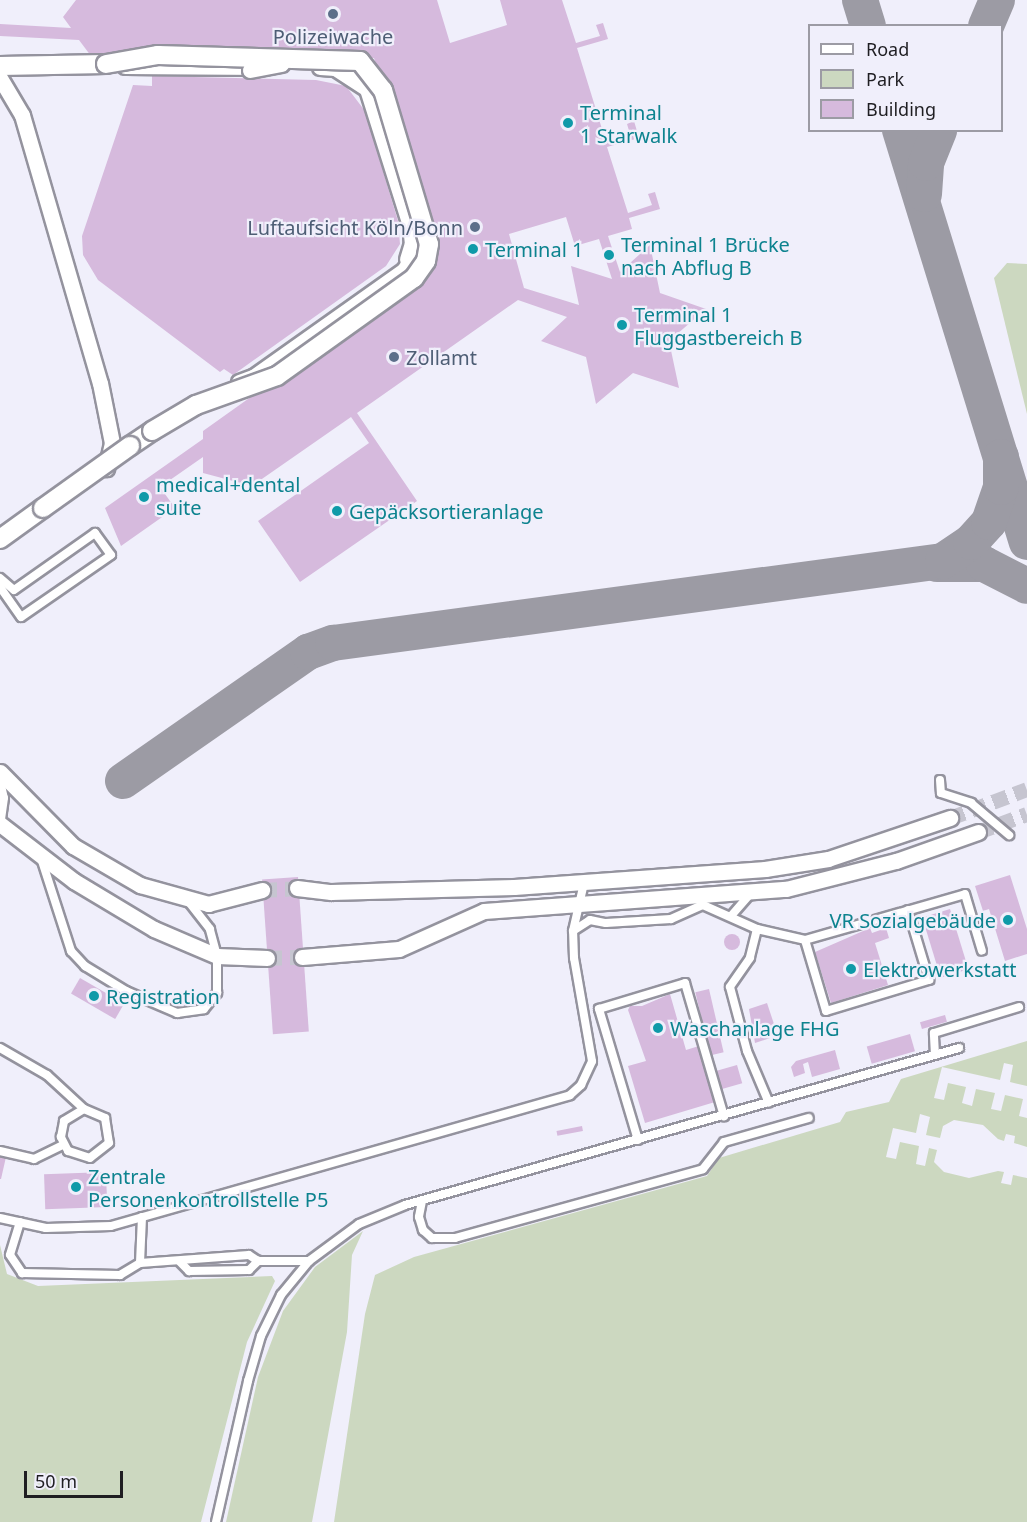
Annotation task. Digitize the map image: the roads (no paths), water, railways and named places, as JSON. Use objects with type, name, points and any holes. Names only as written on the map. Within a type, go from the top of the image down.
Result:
[{"type":"street","points":[[0,66],[106,64],[158,55],[360,61],[383,90],[429,244],[426,261],[414,278],[277,376],[187,410],[0,539]]},
{"type":"street","points":[[0,544],[105,471],[199,396],[253,377],[404,270],[419,247],[419,233],[377,95],[359,73],[337,63],[269,63],[250,70],[53,72],[0,76],[22,115],[100,383],[112,443],[105,471]]},
{"type":"street","points":[[53,72],[84,66],[336,68],[354,77],[367,89],[410,225],[412,243],[404,270]]},
{"type":"street","points":[[0,772],[73,846],[140,885],[188,901],[225,903],[262,890]]},
{"type":"street","points":[[297,888],[397,891],[584,882],[765,869],[828,859],[950,818]]},
{"type":"street","points":[[0,825],[154,929],[217,956],[267,958]]},
{"type":"street","points":[[302,957],[399,949],[484,911],[751,893],[835,879],[978,832]]},
{"type":"lane","points":[[0,578],[14,590],[95,533],[111,555],[21,617],[0,587]]},
{"type":"lane","points":[[940,780],[941,793],[970,803],[1010,836]]},
{"type":"lane","points":[[0,781],[0,825]]},
{"type":"lane","points":[[37,852],[71,951],[85,966],[134,996],[177,1013],[204,1009],[217,993],[217,956],[210,929],[188,901]]},
{"type":"lane","points":[[0,1218],[78,1229],[142,1217],[570,1095],[581,1085],[592,1060],[578,999],[573,931],[581,905],[584,882]]},
{"type":"lane","points":[[731,916],[751,893]]},
{"type":"lane","points":[[573,931],[590,920],[606,923],[671,919],[703,905],[757,929],[805,940],[965,894],[982,951]]},
{"type":"lane","points":[[805,940],[826,1011],[929,980],[908,910]]},
{"type":"lane","points":[[757,929],[750,958],[730,987],[747,1052],[769,1103]]},
{"type":"lane","points":[[638,1140],[599,1009],[684,983],[724,1116]]},
{"type":"lane","points":[[935,1055],[934,1033],[1019,1007]]},
{"type":"lane","points":[[0,1048],[66,1088],[84,1108],[105,1118],[109,1143],[90,1158],[75,1156],[63,1145],[64,1121],[84,1108]]},
{"type":"lane","points":[[216,1522],[261,1336],[281,1295],[309,1261],[359,1224],[422,1201],[959,1048]]},
{"type":"lane","points":[[422,1201],[418,1217],[423,1230],[432,1238],[455,1238],[703,1169],[724,1142],[809,1118]]},
{"type":"lane","points":[[0,1151],[34,1160],[63,1145]]},
{"type":"lane","points":[[140,1263],[142,1217]]},
{"type":"lane","points":[[20,1222],[10,1255],[16,1268],[28,1275],[120,1275],[140,1263],[180,1263],[191,1257],[249,1255],[258,1261],[309,1261]]},
{"type":"lane","points":[[180,1263],[189,1271],[249,1270],[258,1261]]},
{"type":"tunnel","points":[[950,818],[1027,789]]},
{"type":"tunnel","points":[[978,832],[1027,814]]},
{"type":"tunnel","points":[[262,890],[297,888]]},
{"type":"tunnel","points":[[267,958],[302,957]]},
{"type":"place","name":"Polizeiwache","points":[[333,14]]},
{"type":"place","name":"Terminal 1 Starwalk","points":[[568,123]]},
{"type":"place","name":"Luftaufsicht Köln/Bonn","points":[[475,227]]},
{"type":"place","name":"Terminal 1","points":[[473,249]]},
{"type":"place","name":"Terminal 1 Brücke nach Abflug B","points":[[609,255]]},
{"type":"place","name":"Terminal 1 Fluggastbereich B","points":[[622,325]]},
{"type":"place","name":"Zollamt","points":[[394,357]]},
{"type":"place","name":"medical+dental suite","points":[[144,497]]},
{"type":"place","name":"Gepäcksortieranlage","points":[[337,511]]},
{"type":"place","name":"VR Sozialgebäude","points":[[1008,920]]},
{"type":"place","name":"Elektrowerkstatt","points":[[851,969]]},
{"type":"place","name":"Registration","points":[[94,996]]},
{"type":"place","name":"Waschanlage FHG","points":[[658,1028]]},
{"type":"place","name":"Zentrale Personenkontrollstelle P5","points":[[76,1187]]}]
